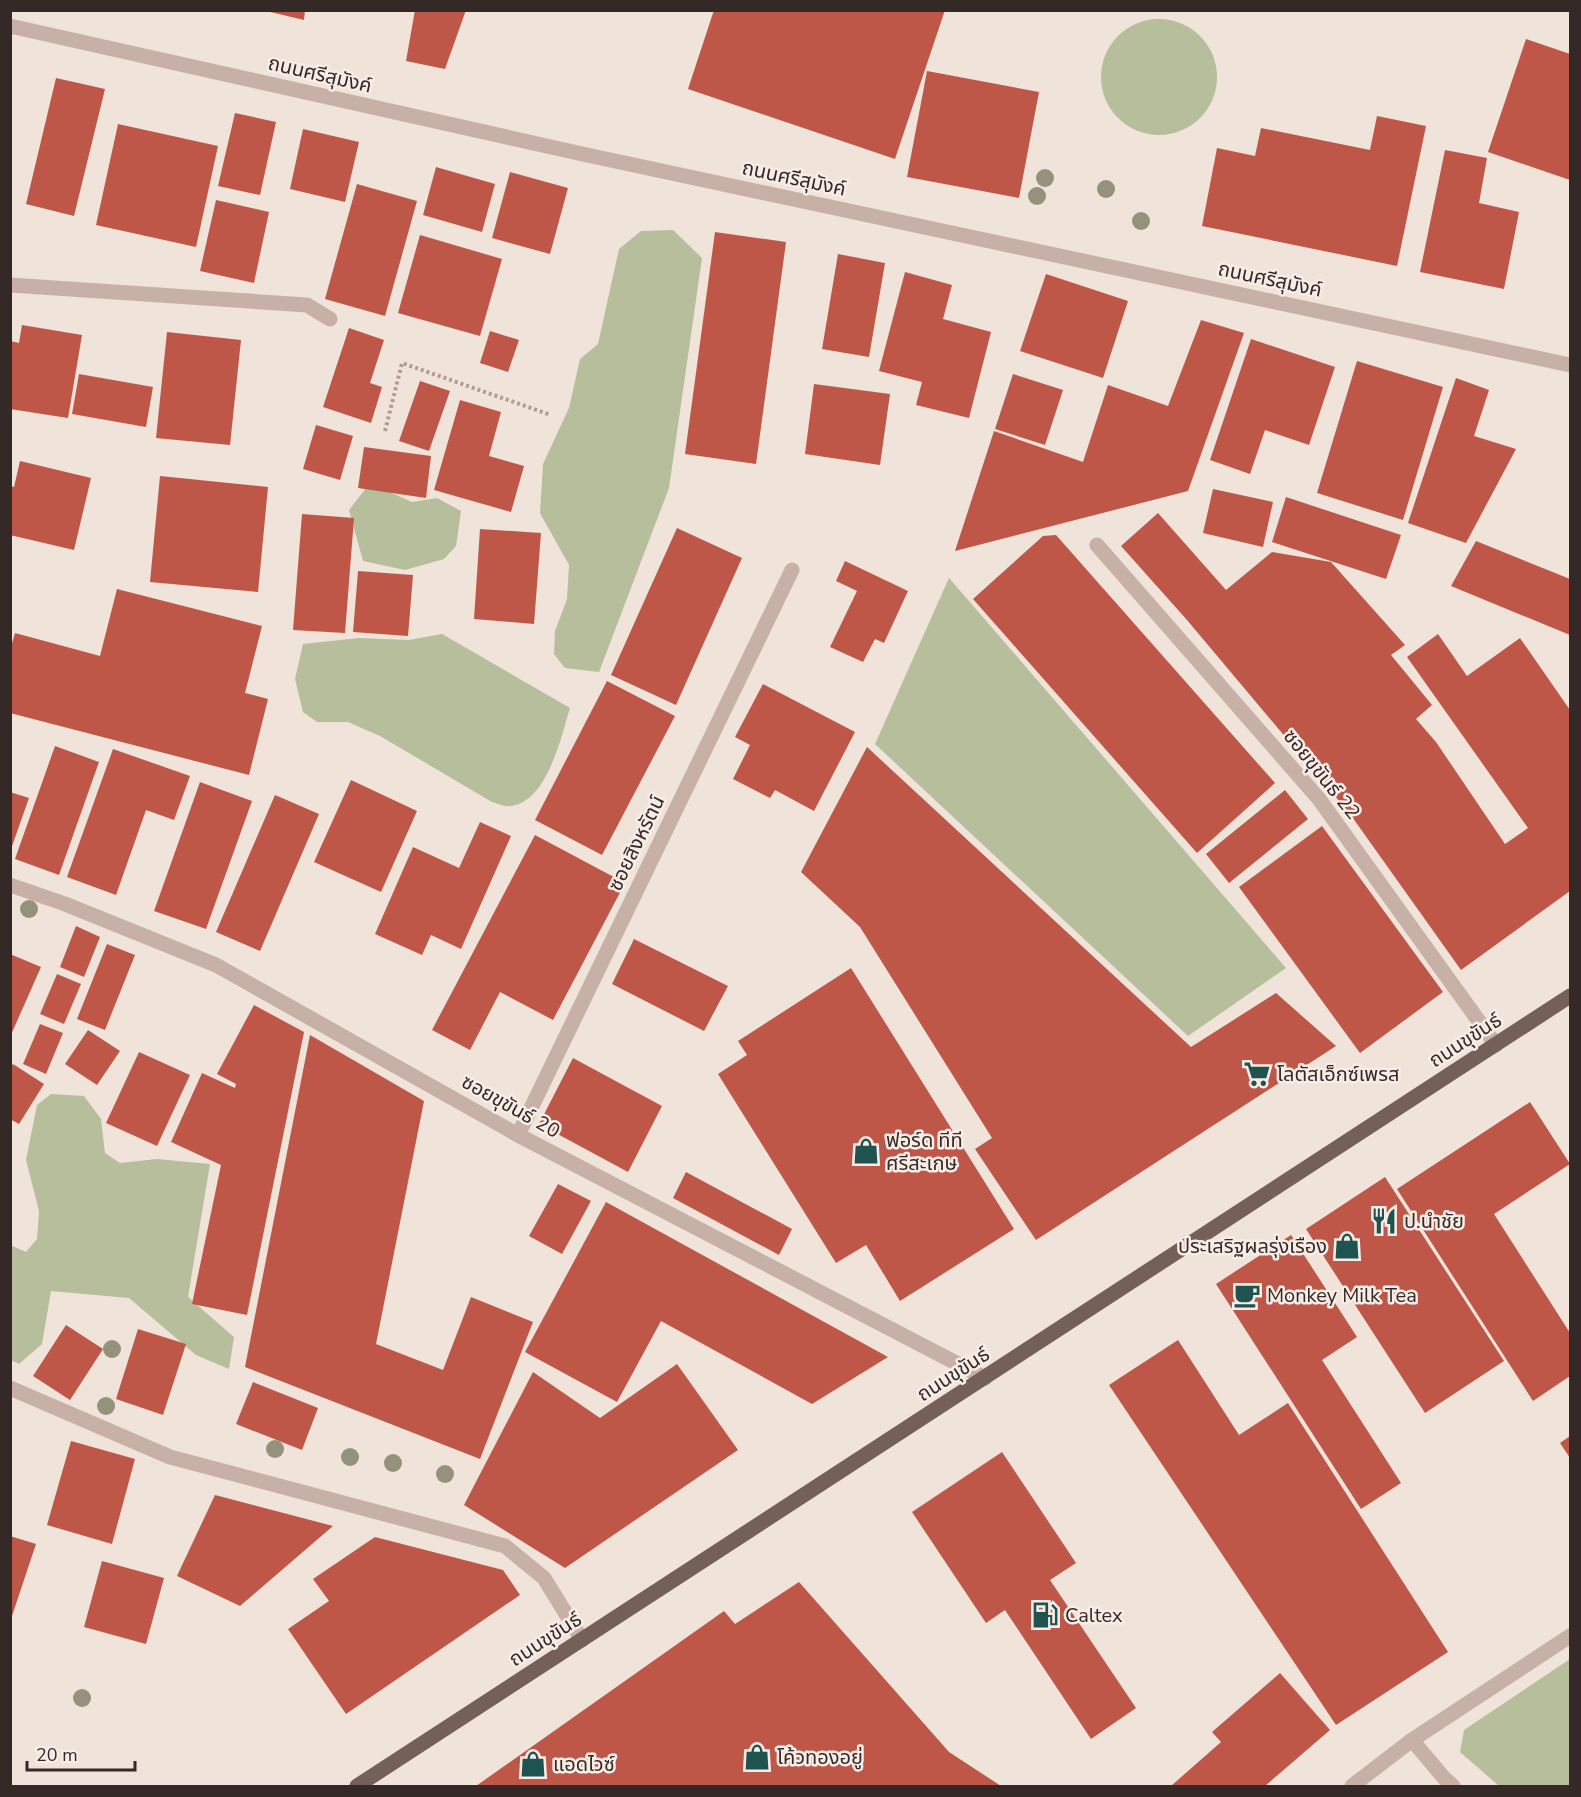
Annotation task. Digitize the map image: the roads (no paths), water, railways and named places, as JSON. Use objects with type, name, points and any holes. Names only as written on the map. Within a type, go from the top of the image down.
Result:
[{"type":"main road","name":"ถนนขุขันธ์","points":[[357,1786],[1570,996]]},
{"type":"street","name":"ถนนศรีสุมังค์","points":[[10,26],[611,160],[1570,365]]},
{"type":"street","points":[[10,285],[307,305],[330,319]]},
{"type":"street","name":"ซอยขุขันธ์ 22","points":[[1097,545],[1320,800],[1496,1045]]},
{"type":"street","name":"ซอยสิงหรัตน์","points":[[518,1135],[792,570]]},
{"type":"street","name":"ซอยขุขันธ์ 20","points":[[10,885],[65,904],[216,965],[518,1135],[985,1378]]},
{"type":"street","points":[[10,1388],[170,1457],[505,1546],[544,1578],[582,1640]]},
{"type":"street","points":[[1352,1786],[1412,1740],[1570,1636]]},
{"type":"street","points":[[1412,1740],[1453,1786]]},
{"type":"place","name":"โลตัสเอ็กซ์เพรส","points":[[1257,1074]]},
{"type":"place","name":"ฟอร์ด ทีที ศรีสะเกษ","points":[[866,1151]]},
{"type":"place","name":"ป.นำชัย","points":[[1384,1221]]},
{"type":"place","name":"ประเสริฐผลรุ่งเรือง","points":[[1347,1246]]},
{"type":"place","name":"Monkey Milk Tea","points":[[1247,1295]]},
{"type":"place","name":"Caltex","points":[[1045,1615]]},
{"type":"place","name":"โค้วทองอยู่","points":[[757,1757]]},
{"type":"place","name":"แอดไวซ์","points":[[533,1764]]}]
